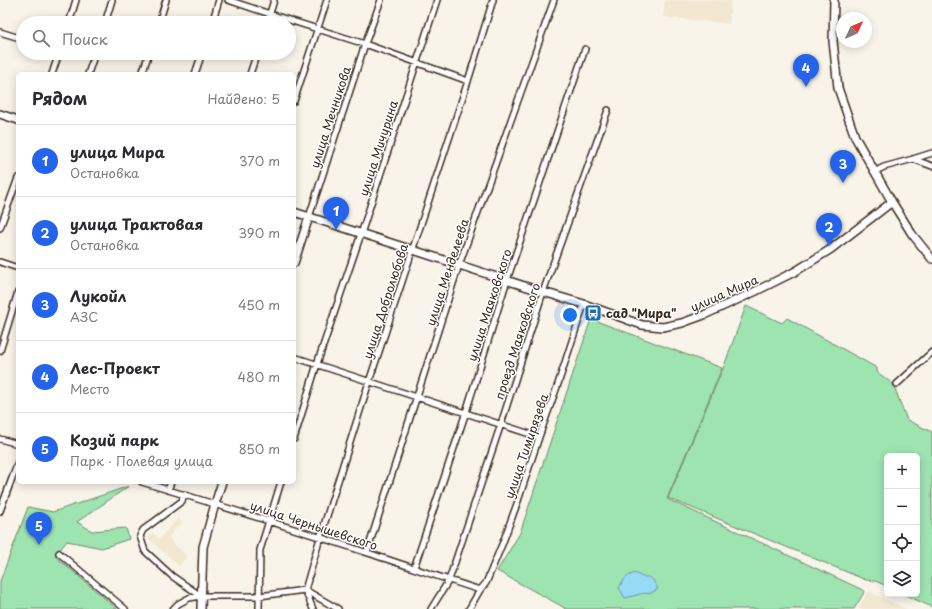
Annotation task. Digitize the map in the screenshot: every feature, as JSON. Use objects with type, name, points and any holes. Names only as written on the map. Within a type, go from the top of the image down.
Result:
[{"type":"main road","points":[[834,0],[833,41],[838,88],[855,137],[874,172],[912,234],[932,260]]},
{"type":"main road","points":[[0,114],[16,119]]},
{"type":"main road","name":"улица Мира","points":[[296,213],[584,304],[642,325],[663,327],[682,323],[704,315],[796,271],[831,249],[892,202]]},
{"type":"main road","name":"улица Мечникова","points":[[296,257],[309,217]]},
{"type":"main road","points":[[201,609],[203,547],[221,484]]},
{"type":"street","points":[[71,16],[76,0]]},
{"type":"street","points":[[107,16],[112,0]]},
{"type":"street","points":[[161,16],[166,0]]},
{"type":"street","points":[[214,16],[219,0]]},
{"type":"street","points":[[228,0],[276,16]]},
{"type":"street","points":[[270,14],[274,0]]},
{"type":"street","points":[[296,95],[327,0]]},
{"type":"street","name":"улица Мечникова","points":[[309,217],[365,44],[381,0]]},
{"type":"street","name":"улица Мичурина","points":[[296,432],[317,364],[437,0]]},
{"type":"street","name":"улица Добролюбова","points":[[305,590],[369,382],[468,81],[493,0]]},
{"type":"street","name":"улица Менделеева","points":[[367,552],[459,265],[554,0]]},
{"type":"street","points":[[296,22],[365,44],[468,81]]},
{"type":"street","points":[[0,32],[16,37]]},
{"type":"street","name":"улица Маяковского","points":[[414,568],[466,412],[507,280],[585,49]]},
{"type":"street","points":[[53,72],[57,60]]},
{"type":"street","points":[[89,72],[93,60]]},
{"type":"street","points":[[143,72],[147,60]]},
{"type":"street","points":[[196,72],[200,60]]},
{"type":"street","points":[[251,72],[255,60]]},
{"type":"street","name":"проезд Маяковского","points":[[449,580],[543,292],[608,110]]},
{"type":"street","points":[[874,172],[884,167],[932,153]]},
{"type":"street","points":[[913,159],[932,166]]},
{"type":"street","points":[[0,228],[16,184]]},
{"type":"street","points":[[0,262],[16,267]]},
{"type":"street","points":[[0,351],[16,299]]},
{"type":"street","name":"улица Тимирязева","points":[[469,609],[486,583],[503,542],[584,304]]},
{"type":"street","points":[[897,384],[932,352]]},
{"type":"street","points":[[296,358],[538,436]]},
{"type":"street","points":[[0,439],[16,443]]},
{"type":"street","points":[[0,511],[16,467]]},
{"type":"street","name":"улица Чернышевского","points":[[148,484],[367,552],[480,590]]},
{"type":"street","points":[[168,490],[170,484]]},
{"type":"street","points":[[259,609],[260,550],[279,484]]},
{"type":"street","points":[[184,494],[182,501],[143,530],[140,536],[145,551],[172,576],[201,596]]},
{"type":"street","points":[[60,553],[124,609]]},
{"type":"street","points":[[431,609],[449,580]]},
{"type":"street","points":[[173,609],[178,604],[189,598],[201,596],[259,596],[305,590],[338,609]]},
{"type":"street","points":[[305,590],[313,609]]},
{"type":"shaded area","points":[[665,0],[731,0],[729,24],[663,17]]},
{"type":"shaded area","points":[[178,518],[182,522],[168,538],[187,556],[179,566],[148,538],[153,533],[159,539]]},
{"type":"shaded area","points":[[868,591],[907,609],[858,609]]},
{"type":"green space","points":[[746,306],[782,323],[787,318],[877,368],[877,372],[893,384],[907,420],[932,432],[932,607],[910,597],[920,597],[920,453],[884,453],[884,585],[875,581],[866,580],[668,498],[724,366]]},
{"type":"green space","points":[[591,319],[722,368],[667,499],[865,591],[854,609],[564,609],[565,608],[497,571],[520,533]]},
{"type":"green space","points":[[129,486],[77,522],[92,531],[126,528],[129,539],[102,548],[67,541],[55,556],[117,609],[0,609],[0,581],[28,507],[53,512]]},
{"type":"water","points":[[635,573],[653,580],[658,589],[649,594],[645,593],[625,598],[619,588],[629,575]]},
{"type":"place","name":"Лес-Проект","points":[[806,87]]},
{"type":"place","name":"Лукойл","points":[[843,183]]},
{"type":"place","name":"улица Мира","points":[[336,230]]},
{"type":"place","name":"улица Трактовая","points":[[829,246]]},
{"type":"place","name":"сад \"Мира\"","points":[[593,313]]},
{"type":"place","name":"Козий парк","points":[[39,545]]}]
